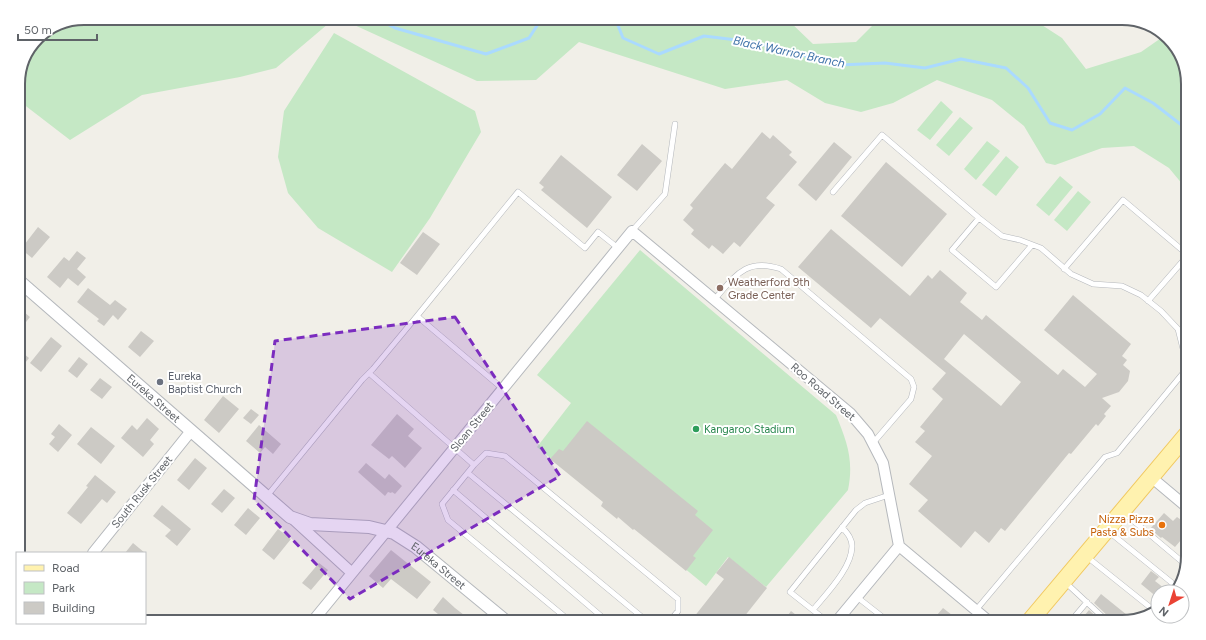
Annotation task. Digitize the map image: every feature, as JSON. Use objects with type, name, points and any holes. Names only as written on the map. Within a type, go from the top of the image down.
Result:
[{"type":"main road","points":[[1038,615],[1064,581],[1181,442]]},
{"type":"street","name":"Sloan Street","points":[[318,615],[632,231]]},
{"type":"street","name":"Roo Road Street","points":[[632,231],[850,412],[868,434],[883,463],[899,546]]},
{"type":"street","name":"Eureka Street","points":[[25,288],[290,517],[352,573]]},
{"type":"street","name":"South Rusk Street","points":[[94,552],[191,431]]},
{"type":"street","points":[[1151,477],[1181,502]]},
{"type":"street","name":"Eureka Street","points":[[290,517],[310,524],[369,527],[394,533],[416,547],[499,615]]},
{"type":"street","points":[[842,615],[899,546],[981,615]]},
{"type":"lane","points":[[632,231],[665,194],[675,124]]},
{"type":"lane","points":[[833,192],[882,135],[1002,236],[1020,240],[1041,248],[1071,274],[1093,284],[1122,286],[1141,295],[1161,311],[1178,329],[1181,341]]},
{"type":"lane","points":[[267,497],[518,192],[585,248],[598,232],[618,248]]},
{"type":"lane","points":[[1064,269],[1123,200],[1181,249]]},
{"type":"lane","points":[[979,218],[952,250],[996,287],[1032,245]]},
{"type":"lane","points":[[1148,301],[1181,263]]},
{"type":"lane","points":[[714,300],[738,272],[748,267],[759,264],[770,265],[781,269],[911,379],[914,387],[911,399],[873,443]]},
{"type":"lane","points":[[417,316],[503,389]]},
{"type":"lane","points":[[369,373],[474,465]]},
{"type":"lane","points":[[976,610],[1105,456],[1117,453],[1181,379]]},
{"type":"lane","points":[[563,615],[448,520],[442,504],[474,465],[486,453],[505,456],[678,600],[678,611],[675,615]]},
{"type":"lane","points":[[468,473],[640,615]]},
{"type":"lane","points":[[453,490],[600,615]]},
{"type":"lane","points":[[819,615],[790,592],[856,510],[865,503],[889,495]]},
{"type":"lane","points":[[1122,512],[1181,561]]},
{"type":"lane","points":[[813,610],[834,585],[846,566],[850,556],[852,548],[851,541],[849,535],[842,527]]},
{"type":"lane","points":[[1107,530],[1172,584]]},
{"type":"lane","points":[[1085,556],[1150,607]]},
{"type":"lane","points":[[1064,581],[1100,615]]},
{"type":"lane","points":[[857,597],[879,615]]},
{"type":"lane","points":[[1076,615],[1086,602]]},
{"type":"highlighted area","points":[[455,317],[560,476],[350,599],[254,500],[275,341]]},
{"type":"green space","points":[[84,25],[327,25],[276,68],[240,77],[142,95],[70,140],[25,105],[25,80],[31,58],[42,42],[61,29]]},
{"type":"green space","points":[[354,25],[793,25],[813,44],[856,42],[873,25],[1042,25],[1062,38],[1086,69],[1141,52],[1160,39],[1171,51],[1180,72],[1181,183],[1169,168],[1134,146],[1102,148],[1055,165],[1046,163],[1024,126],[992,100],[937,80],[893,103],[861,112],[825,103],[787,80],[725,89],[579,42],[536,80],[477,81]]},
{"type":"green space","points":[[334,33],[475,111],[481,132],[430,218],[392,272],[318,228],[288,193],[278,157],[284,111]]},
{"type":"green space","points":[[941,101],[953,112],[930,140],[917,130]]},
{"type":"green space","points":[[960,117],[973,128],[949,156],[936,145]]},
{"type":"green space","points":[[987,141],[1000,151],[976,180],[964,169]]},
{"type":"green space","points":[[1006,156],[1019,167],[996,196],[982,185]]},
{"type":"green space","points":[[1060,176],[1073,187],[1049,216],[1036,205]]},
{"type":"green space","points":[[1078,191],[1091,202],[1067,231],[1054,220]]},
{"type":"green space","name":"Kangaroo Stadium","points":[[640,250],[836,415],[846,443],[850,460],[850,479],[848,490],[766,587],[728,557],[706,586],[537,447],[571,403],[537,375]]},
{"type":"building","points":[[762,132],[770,139],[773,135],[792,152],[789,155],[797,162],[766,198],[775,205],[740,247],[734,242],[723,254],[712,245],[709,249],[691,234],[694,230],[683,220],[693,208],[690,205],[725,163],[732,169]]},
{"type":"building","points":[[834,142],[852,157],[816,201],[798,185]]},
{"type":"building","points":[[642,144],[662,161],[637,191],[617,175]]},
{"type":"building","points":[[561,155],[612,197],[587,228],[541,190],[544,187],[539,183]]},
{"type":"building","points":[[886,162],[947,214],[902,267],[841,216]]},
{"type":"building","points":[[38,227],[50,237],[32,258],[25,252],[25,244]]},
{"type":"building","points":[[831,229],[910,296],[928,275],[932,279],[940,270],[967,293],[960,302],[982,320],[986,315],[1058,375],[1063,369],[1085,387],[1097,374],[1044,330],[1073,295],[1131,344],[1122,356],[1127,360],[1123,365],[1130,371],[1128,381],[1119,392],[1102,398],[1111,406],[1104,414],[1106,416],[1098,426],[1096,424],[1071,454],[1069,453],[1005,531],[1001,528],[989,543],[975,531],[961,548],[918,511],[928,500],[909,484],[932,456],[915,442],[925,431],[920,427],[943,399],[932,389],[946,373],[880,318],[871,328],[798,267]],"holes":[[[964,334],[1021,382],[1001,406],[944,359]]]},
{"type":"building","points":[[423,232],[440,244],[417,275],[400,263]]},
{"type":"building","points":[[77,251],[86,258],[77,269],[86,277],[78,286],[68,278],[60,288],[47,277],[64,257],[69,261]]},
{"type":"building","points":[[88,288],[110,305],[115,300],[127,309],[118,320],[113,315],[104,326],[97,321],[99,319],[77,302]]},
{"type":"building","points":[[25,313],[30,317],[25,323]]},
{"type":"building","points":[[141,331],[154,341],[140,357],[128,347]]},
{"type":"building","points":[[51,337],[62,346],[41,372],[30,363]]},
{"type":"building","points":[[25,355],[29,358],[25,363]]},
{"type":"building","points":[[79,357],[88,364],[77,378],[68,371]]},
{"type":"building","points":[[100,378],[112,387],[102,399],[90,390]]},
{"type":"building","points":[[223,396],[239,409],[219,433],[204,420]]},
{"type":"building","points":[[251,409],[259,415],[251,424],[243,418]]},
{"type":"building","points":[[397,414],[414,429],[408,436],[422,448],[405,468],[392,456],[389,459],[371,445]]},
{"type":"building","points":[[147,418],[159,429],[150,440],[154,444],[143,457],[121,438],[132,425],[137,430]]},
{"type":"building","points":[[587,421],[698,511],[695,515],[713,530],[693,556],[696,558],[686,571],[634,529],[633,530],[618,517],[617,519],[601,506],[603,502],[550,459],[559,449],[563,451]]},
{"type":"building","points":[[59,424],[72,435],[58,452],[49,444],[55,437],[51,434]]},
{"type":"building","points":[[259,425],[281,444],[273,454],[265,447],[260,453],[246,441]]},
{"type":"building","points":[[91,427],[115,446],[101,464],[77,444]]},
{"type":"building","points":[[195,458],[207,468],[189,490],[177,480]]},
{"type":"building","points":[[366,463],[385,479],[389,474],[402,486],[395,494],[388,492],[385,496],[358,472]]},
{"type":"building","points":[[95,475],[116,492],[107,503],[102,499],[81,524],[67,513],[88,487],[86,486]]},
{"type":"building","points":[[224,489],[235,498],[222,513],[211,504]]},
{"type":"building","points":[[162,505],[191,529],[177,546],[165,536],[171,530],[153,516]]},
{"type":"building","points":[[248,508],[260,518],[246,535],[234,525]]},
{"type":"building","points":[[1164,513],[1173,521],[1177,517],[1181,520],[1181,540],[1175,547],[1150,529]]},
{"type":"building","points":[[278,529],[291,539],[274,560],[262,550]]},
{"type":"building","points":[[133,543],[144,552],[126,552]]},
{"type":"building","points":[[391,550],[431,582],[417,599],[391,579],[383,588],[369,576]]},
{"type":"building","points":[[729,557],[767,588],[746,615],[696,615],[724,579],[716,573]]},
{"type":"building","points":[[319,563],[328,570],[311,590],[302,583]]},
{"type":"building","points":[[1151,571],[1159,577],[1155,581],[1159,584],[1150,584],[1150,591],[1141,584]]},
{"type":"building","points":[[1101,594],[1126,614],[1107,615],[1094,603]]},
{"type":"building","points":[[443,597],[464,615],[439,615],[433,610]]},
{"type":"building","points":[[943,608],[952,615],[937,615]]},
{"type":"building","points":[[1089,610],[1094,615],[1085,615]]},
{"type":"building","points":[[791,611],[796,615],[788,615]]},
{"type":"waterway","name":"Black Warrior Branch","points":[[389,25],[395,28],[486,54],[529,38],[537,25]]},
{"type":"waterway","name":"Black Warrior Branch","points":[[618,25],[623,38],[659,54],[704,36],[753,42],[839,65],[885,63],[925,68],[961,59],[1006,68],[1028,88],[1050,123],[1072,130],[1100,114],[1125,88],[1153,103],[1181,125]]},
{"type":"place","name":"Weatherford 9th Grade Center","points":[[720,288]]},
{"type":"place","name":"Eureka Baptist Church","points":[[160,382]]},
{"type":"place","name":"Kangaroo Stadium","points":[[696,429]]},
{"type":"place","name":"Nizza Pizza Pasta & Subs","points":[[1162,525]]}]
